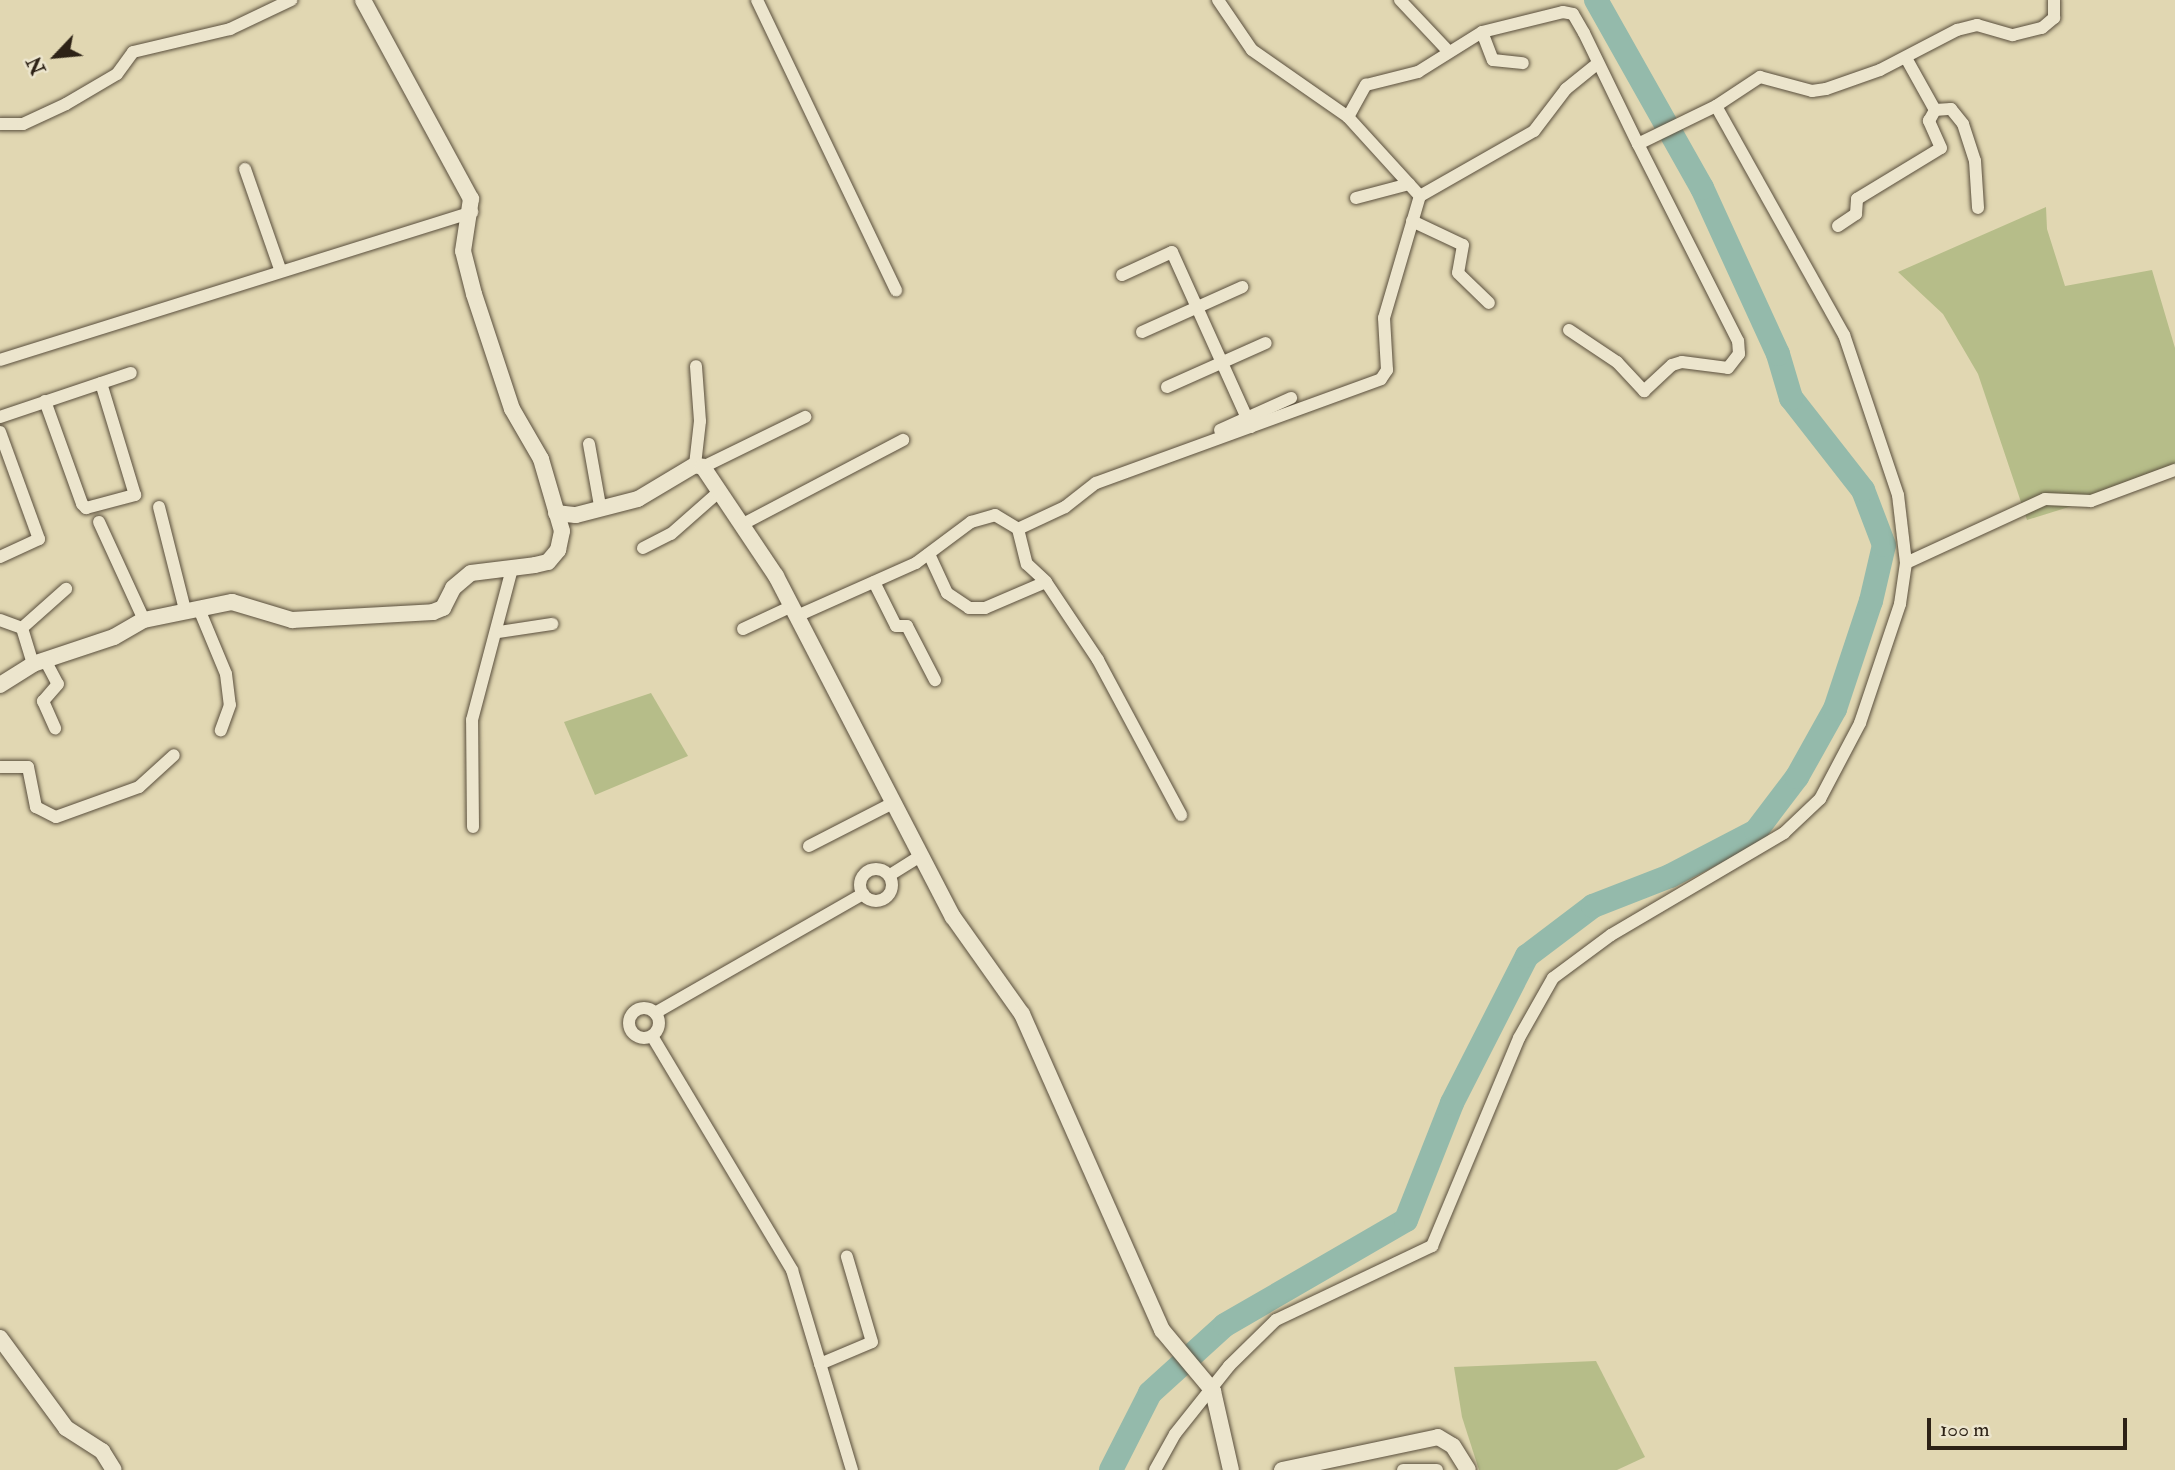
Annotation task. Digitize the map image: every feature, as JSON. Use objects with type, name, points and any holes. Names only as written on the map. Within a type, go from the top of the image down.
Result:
[{"type":"street","points":[[0,124],[23,124],[66,104],[117,74],[133,52],[230,29],[291,0]]},
{"type":"street","points":[[0,685],[39,662],[114,637],[144,620],[238,602],[292,620],[419,615],[443,608],[453,588],[471,573],[513,569],[553,557],[561,543],[541,459],[512,409],[474,294],[463,251],[472,212],[471,199],[363,0]]},
{"type":"street","points":[[757,0],[897,290]]},
{"type":"street","points":[[1218,0],[1252,50],[1348,117],[1420,196]]},
{"type":"street","points":[[1400,0],[1448,51]]},
{"type":"street","points":[[1638,144],[1716,106],[1760,76],[1812,91],[1906,58],[1977,25],[2014,35],[2049,26],[2054,0]]},
{"type":"street","points":[[1348,117],[1366,85],[1418,72],[1482,32],[1547,14],[1573,14],[1732,330],[1739,354],[1728,368],[1682,362],[1672,365],[1644,391],[1617,362],[1569,330]]},
{"type":"street","points":[[1482,32],[1493,60],[1523,63]]},
{"type":"street","points":[[1906,58],[1935,110]]},
{"type":"street","points":[[1188,444],[1377,382],[1386,374],[1384,318],[1420,196],[1534,131],[1566,89],[1597,64]]},
{"type":"street","points":[[1155,1470],[1175,1434],[1247,1344],[1276,1320],[1432,1246],[1519,1038],[1553,978],[1611,936],[1763,849],[1820,799],[1850,745],[1877,679],[1906,563],[1898,495],[1861,375],[1716,106]]},
{"type":"street","points":[[1935,110],[1951,109],[1962,124],[1975,161],[1978,208]]},
{"type":"street","points":[[1838,226],[1856,214],[1857,199],[1941,148],[1928,121],[1935,110]]},
{"type":"street","points":[[245,169],[280,269]]},
{"type":"street","points":[[1356,198],[1409,184]]},
{"type":"street","points":[[0,360],[280,269],[472,212]]},
{"type":"street","points":[[1412,221],[1462,245],[1458,273],[1489,303]]},
{"type":"street","points":[[1122,275],[1172,252],[1249,423]]},
{"type":"street","points":[[1142,332],[1242,287]]},
{"type":"street","points":[[1167,387],[1266,343]]},
{"type":"street","points":[[696,366],[700,421],[699,466],[743,524],[795,611],[953,917],[1010,995],[1038,1044],[1163,1334],[1212,1388],[1231,1470]]},
{"type":"street","points":[[0,417],[131,373]]},
{"type":"street","points":[[46,401],[82,504],[86,508],[135,495],[100,383]]},
{"type":"street","points":[[743,629],[874,582],[929,554],[989,515],[1018,529],[1065,508],[1096,483],[1249,423],[1291,398]]},
{"type":"street","points":[[556,513],[576,515],[600,506],[638,499],[699,466],[804,417]]},
{"type":"street","points":[[0,432],[39,539],[0,556]]},
{"type":"street","points":[[743,524],[903,440]]},
{"type":"street","points":[[589,444],[600,506]]},
{"type":"street","points":[[1906,563],[2045,499],[2080,503],[2175,470]]},
{"type":"street","points":[[643,548],[671,534],[720,491]]},
{"type":"street","points":[[159,507],[192,610],[229,693],[221,730]]},
{"type":"street","points":[[99,522],[144,620]]},
{"type":"street","points":[[1018,529],[1021,554],[1046,582],[1124,705],[1181,816]]},
{"type":"street","points":[[929,554],[947,593],[969,608],[985,608],[1046,582]]},
{"type":"street","points":[[474,827],[472,720],[499,632],[513,569]]},
{"type":"street","points":[[874,582],[896,626],[907,626],[935,680]]},
{"type":"street","points":[[22,628],[66,589]]},
{"type":"street","points":[[0,620],[22,628],[39,662],[58,684],[43,699],[55,728]]},
{"type":"street","points":[[499,632],[552,624]]},
{"type":"street","points":[[0,767],[28,768],[36,807],[56,817],[139,787],[174,755]]},
{"type":"street","points":[[809,846],[893,803]]},
{"type":"street","points":[[863,894],[860,883],[869,870],[890,876],[921,856]]},
{"type":"street","points":[[652,1036],[636,1036],[628,1023],[641,1008],[655,1013],[863,894],[883,900],[891,892],[890,876]]},
{"type":"street","points":[[652,1036],[658,1028],[655,1013]]},
{"type":"street","points":[[652,1036],[792,1270],[852,1470]]},
{"type":"street","points":[[820,1364],[872,1342],[847,1256]]},
{"type":"street","points":[[0,1338],[66,1428],[102,1451],[114,1470]]},
{"type":"street","points":[[1282,1470],[1438,1437],[1453,1446],[1468,1470]]},
{"type":"street","points":[[1403,1470],[1437,1470]]},
{"type":"green space","points":[[2046,207],[2047,229],[2065,286],[2152,270],[2175,348],[2175,474],[2027,520],[1978,374],[1943,314],[1898,272]]},
{"type":"green space","points":[[651,693],[688,756],[595,795],[564,722]]},
{"type":"green space","points":[[1596,1361],[1645,1457],[1617,1470],[1479,1470],[1462,1417],[1454,1367]]},
{"type":"waterway","points":[[1111,1470],[1150,1393],[1225,1325],[1406,1220],[1452,1103],[1527,956],[1593,906],[1670,876],[1756,831],[1797,777],[1835,709],[1871,601],[1884,545],[1863,490],[1791,398],[1778,354],[1702,188],[1596,0]]}]
